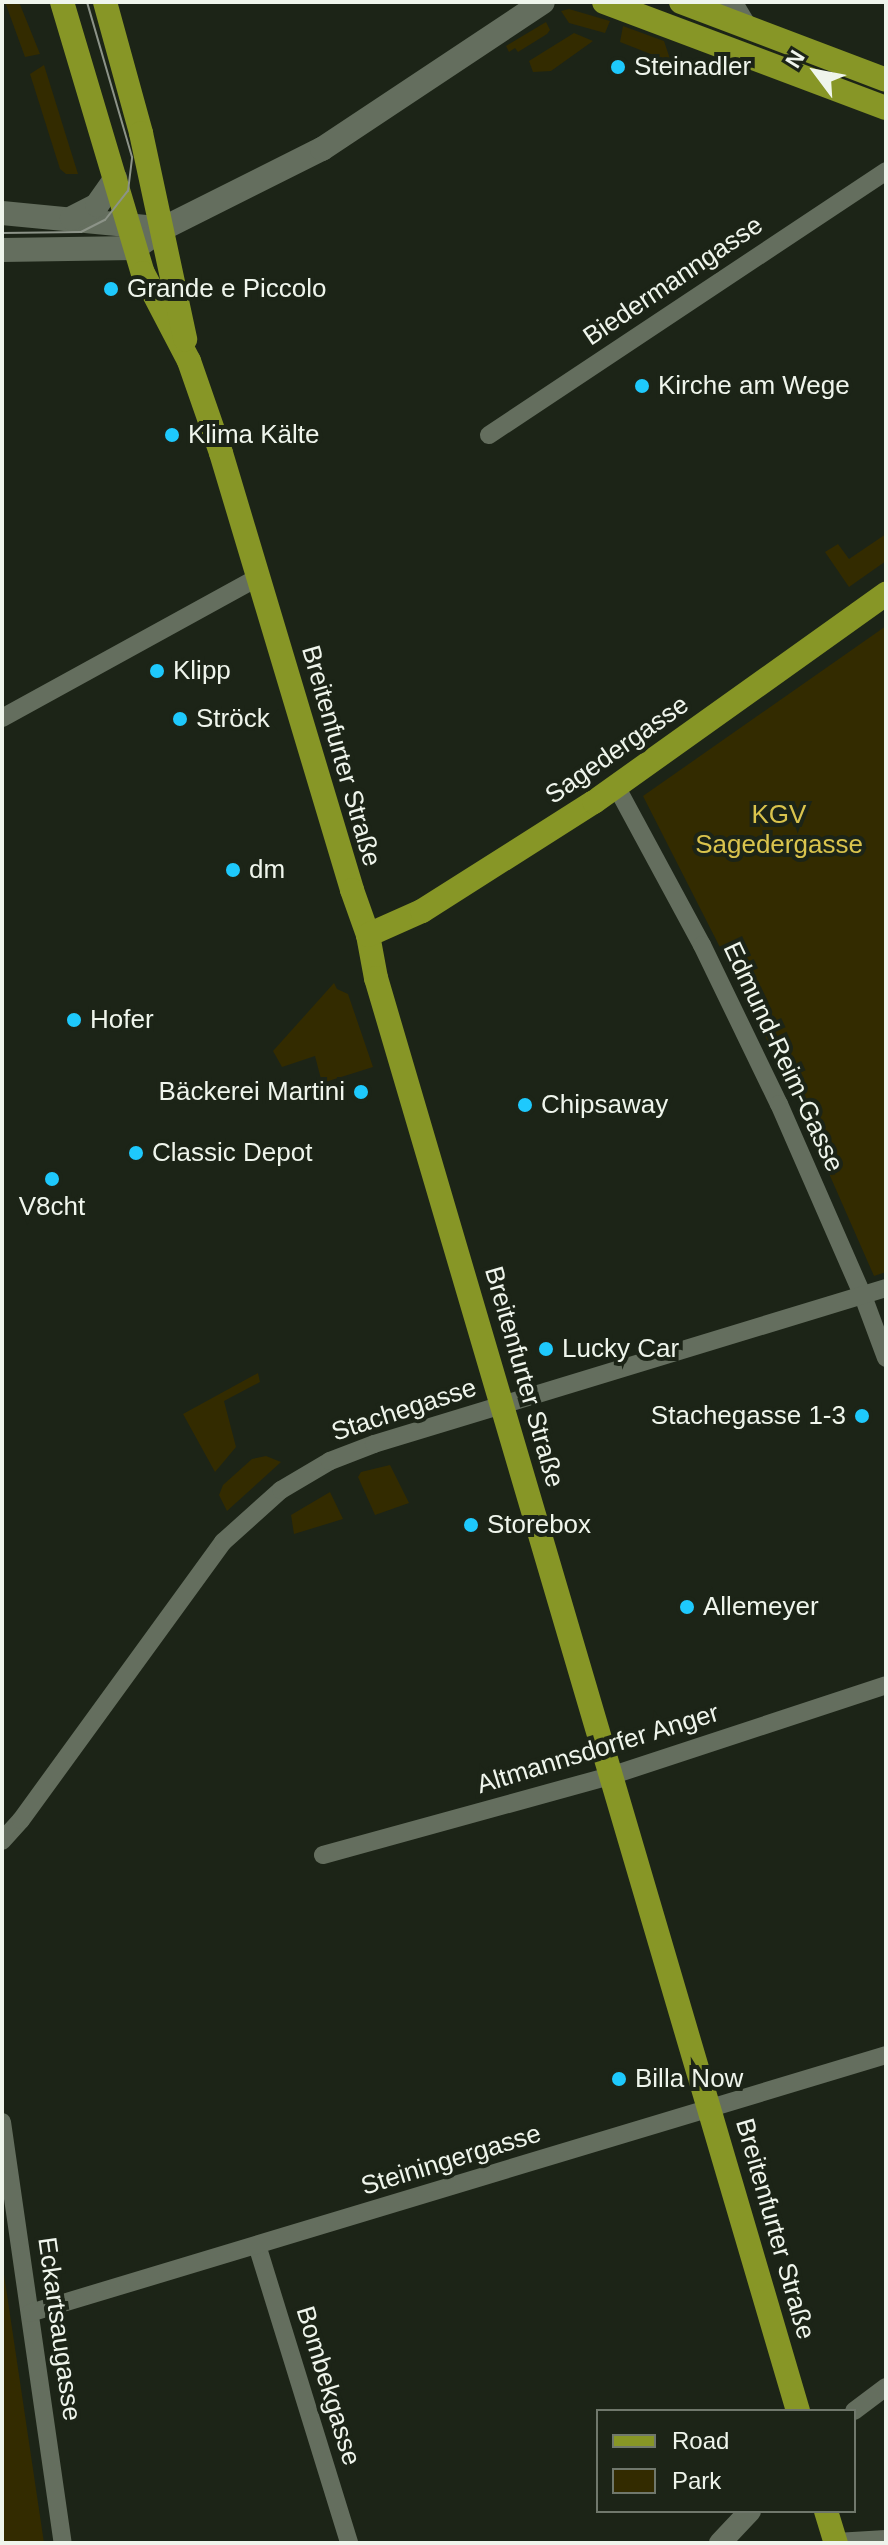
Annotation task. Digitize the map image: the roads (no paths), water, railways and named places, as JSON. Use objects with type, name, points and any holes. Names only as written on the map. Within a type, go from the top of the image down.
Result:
[{"type":"main road","name":"Breitenfurter Straße","points":[[62,2],[143,273],[189,361]]},
{"type":"main road","name":"Breitenfurter Straße","points":[[105,2],[141,133],[189,361],[221,453],[368,935],[376,978],[797,2409]]},
{"type":"main road","points":[[2,250],[135,248],[162,229],[313,155],[543,2]]},
{"type":"main road","points":[[604,2],[886,108]]},
{"type":"main road","points":[[681,2],[886,80]]},
{"type":"main road","points":[[72,218],[97,205],[115,179]]},
{"type":"main road","points":[[2,213],[128,223],[162,229]]},
{"type":"main road","name":"Sagedergasse","points":[[368,935],[422,911],[471,882],[616,786],[886,594]]},
{"type":"main road","points":[[827,2513],[836,2542]]},
{"type":"street","points":[[721,2],[737,8],[749,28]]},
{"type":"street","name":"Biedermanngasse","points":[[489,435],[886,171]]},
{"type":"street","points":[[2,718],[259,577]]},
{"type":"street","name":"Edmund-Reim-Gasse","points":[[616,786],[702,945],[779,1104],[863,1296],[886,1358]]},
{"type":"street","name":"Stachegasse","points":[[2,1841],[21,1820],[223,1542],[281,1490],[330,1461],[374,1444],[886,1288]]},
{"type":"street","name":"Altmannsdorfer Anger","points":[[323,1855],[613,1775],[886,1685]]},
{"type":"street","name":"Steiningergasse","points":[[30,2313],[886,2055]]},
{"type":"street","name":"Eckartsaugasse","points":[[2,2122],[63,2543]]},
{"type":"street","name":"Bombekgasse","points":[[257,2245],[349,2543]]},
{"type":"street","points":[[856,2410],[886,2387]]},
{"type":"street","points":[[720,2543],[748,2513]]},
{"type":"street","points":[[836,2542],[886,2539]]},
{"type":"tram line","points":[[2,233],[81,232],[105,220],[128,191],[132,157],[87,2]]},
{"type":"place","name":"Steinadler","points":[[618,67]]},
{"type":"place","name":"Grande e Piccolo","points":[[111,289]]},
{"type":"place","name":"Kirche am Wege","points":[[642,386]]},
{"type":"place","name":"Klima Kälte","points":[[172,435]]},
{"type":"place","name":"Klipp","points":[[157,671]]},
{"type":"place","name":"Ströck","points":[[180,719]]},
{"type":"place","name":"dm","points":[[233,870]]},
{"type":"place","name":"Hofer","points":[[74,1020]]},
{"type":"place","name":"Bäckerei Martini","points":[[361,1092]]},
{"type":"place","name":"Chipsaway","points":[[525,1105]]},
{"type":"place","name":"Classic Depot","points":[[136,1153]]},
{"type":"place","name":"V8cht","points":[[52,1179]]},
{"type":"place","name":"Lucky Car","points":[[546,1349]]},
{"type":"place","name":"Stachegasse 1-3","points":[[862,1416]]},
{"type":"place","name":"Storebox","points":[[471,1525]]},
{"type":"place","name":"Allemeyer","points":[[687,1607]]},
{"type":"place","name":"Billa Now","points":[[619,2079]]},
{"type":"park label","name":"KGV Sagedergasse","points":[[779,830]]}]
